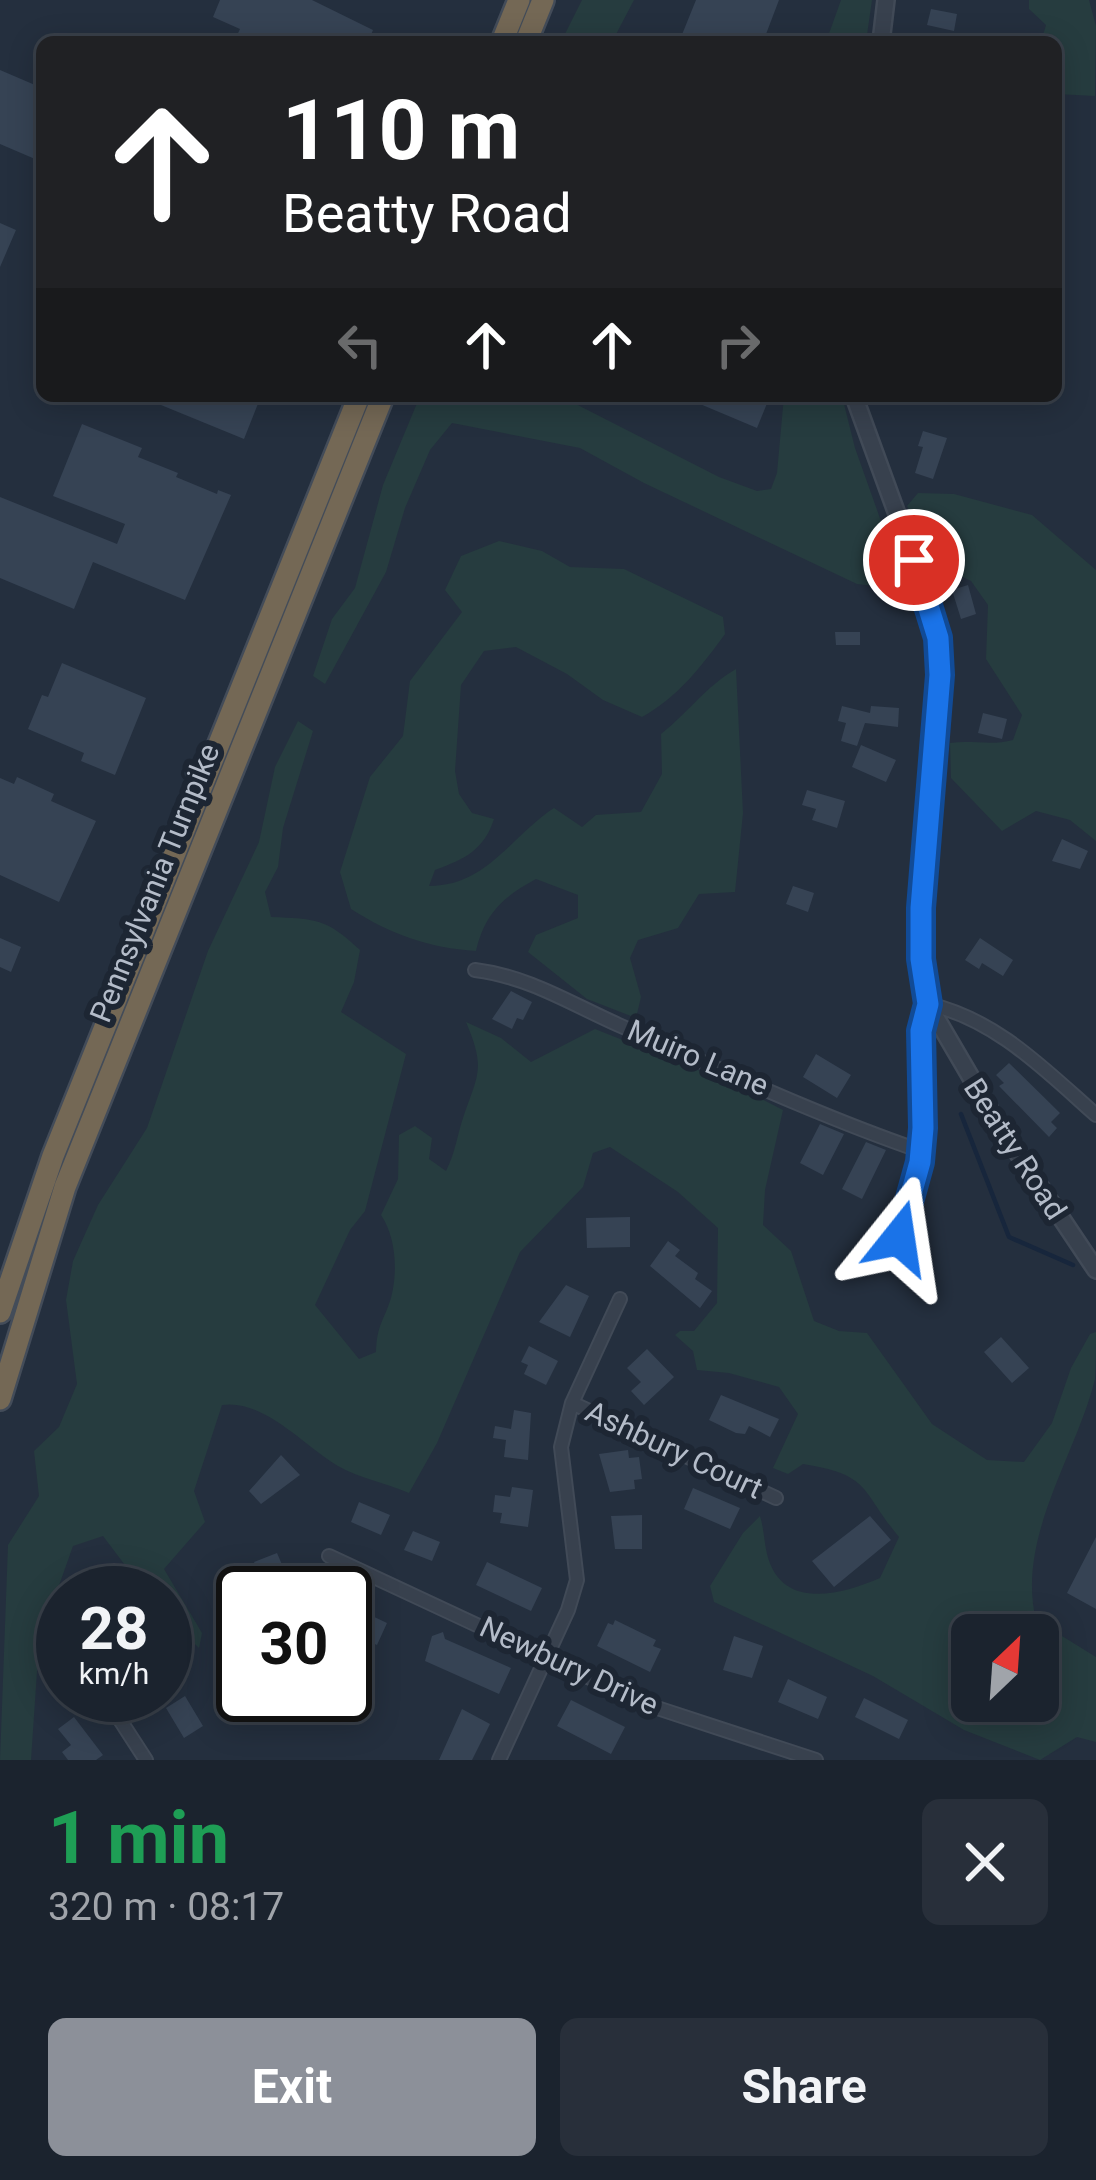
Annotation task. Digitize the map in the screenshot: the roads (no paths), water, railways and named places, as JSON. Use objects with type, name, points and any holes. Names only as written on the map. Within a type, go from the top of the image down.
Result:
[{"type":"highway","points":[[504,36],[519,0]]},
{"type":"highway","points":[[528,36],[543,0]]},
{"type":"highway","name":"Pennsylvania Turnpike","points":[[0,1312],[53,1156],[357,402]]},
{"type":"highway","name":"Pennsylvania Turnpike","points":[[0,1399],[65,1187],[381,402]]},
{"type":"street","points":[[882,36],[886,0]]},
{"type":"street","name":"Beatty Road","points":[[856,402],[938,638],[938,722],[921,908],[921,959],[928,1004],[997,1122],[1096,1270]]},
{"type":"street","name":"Muiro Lane","points":[[475,970],[508,974],[542,987],[616,1023],[921,1150]]},
{"type":"street","points":[[899,1238],[921,1150],[921,1031],[928,1004],[955,1010],[1012,1042],[1096,1115]]},
{"type":"street","points":[[499,1760],[577,1580],[561,1448],[572,1403],[620,1299]]},
{"type":"street","name":"Ashbury Court","points":[[572,1403],[776,1498]]},
{"type":"street","name":"Newbury Drive","points":[[328,1556],[648,1705],[816,1760]]},
{"type":"street","points":[[121,1722],[146,1760]]},
{"type":"waterway","points":[[961,1114],[1009,1237],[1073,1265]]}]
